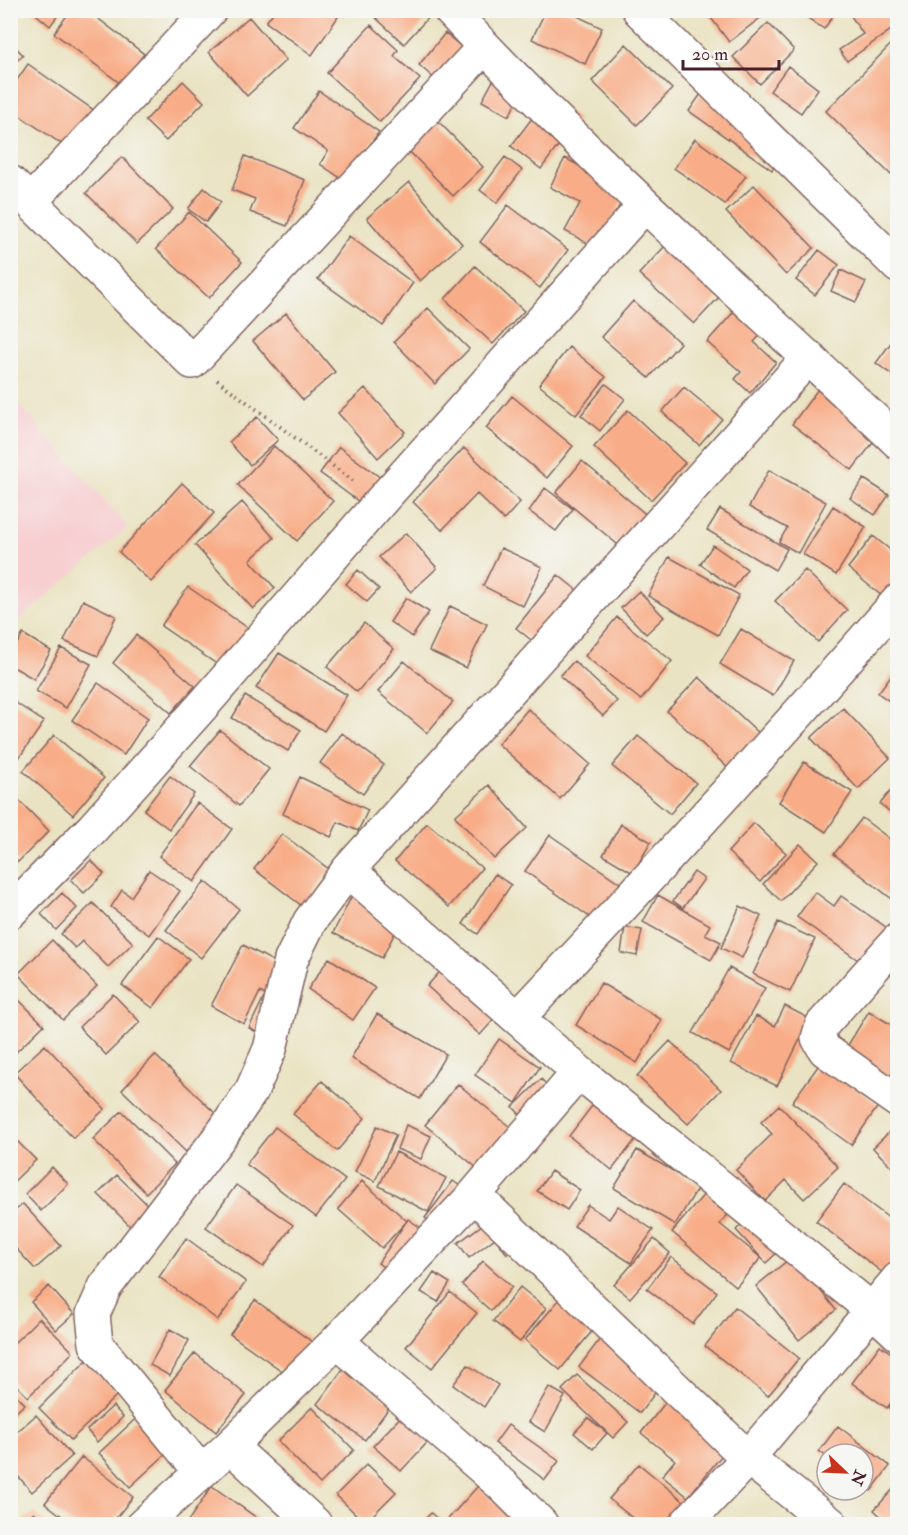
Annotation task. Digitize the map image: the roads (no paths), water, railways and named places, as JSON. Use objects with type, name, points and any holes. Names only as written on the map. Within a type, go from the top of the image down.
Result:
[{"type":"street","points":[[210,10],[20,192],[192,362],[484,47]]},
{"type":"street","points":[[450,10],[484,47],[645,205],[897,442]]},
{"type":"street","points":[[639,10],[897,266]]},
{"type":"street","points":[[10,912],[100,820],[645,205]]},
{"type":"street","points":[[201,1472],[96,1344],[93,1314],[105,1287],[224,1131],[252,1090],[270,1049],[291,960],[310,921],[348,870],[809,357]]},
{"type":"street","points":[[518,1018],[669,858],[804,709],[897,601]]},
{"type":"street","points":[[348,870],[579,1072],[871,1309],[897,1334]]},
{"type":"street","points":[[897,940],[822,1025],[818,1038],[825,1050],[897,1101]]},
{"type":"street","points":[[144,1524],[230,1446],[337,1341],[474,1196],[579,1072]]},
{"type":"street","points":[[474,1196],[748,1458],[831,1524]]},
{"type":"street","points":[[686,1524],[748,1458],[897,1279]]},
{"type":"street","points":[[337,1341],[502,1485],[541,1524]]},
{"type":"street","points":[[230,1446],[315,1524]]}]
